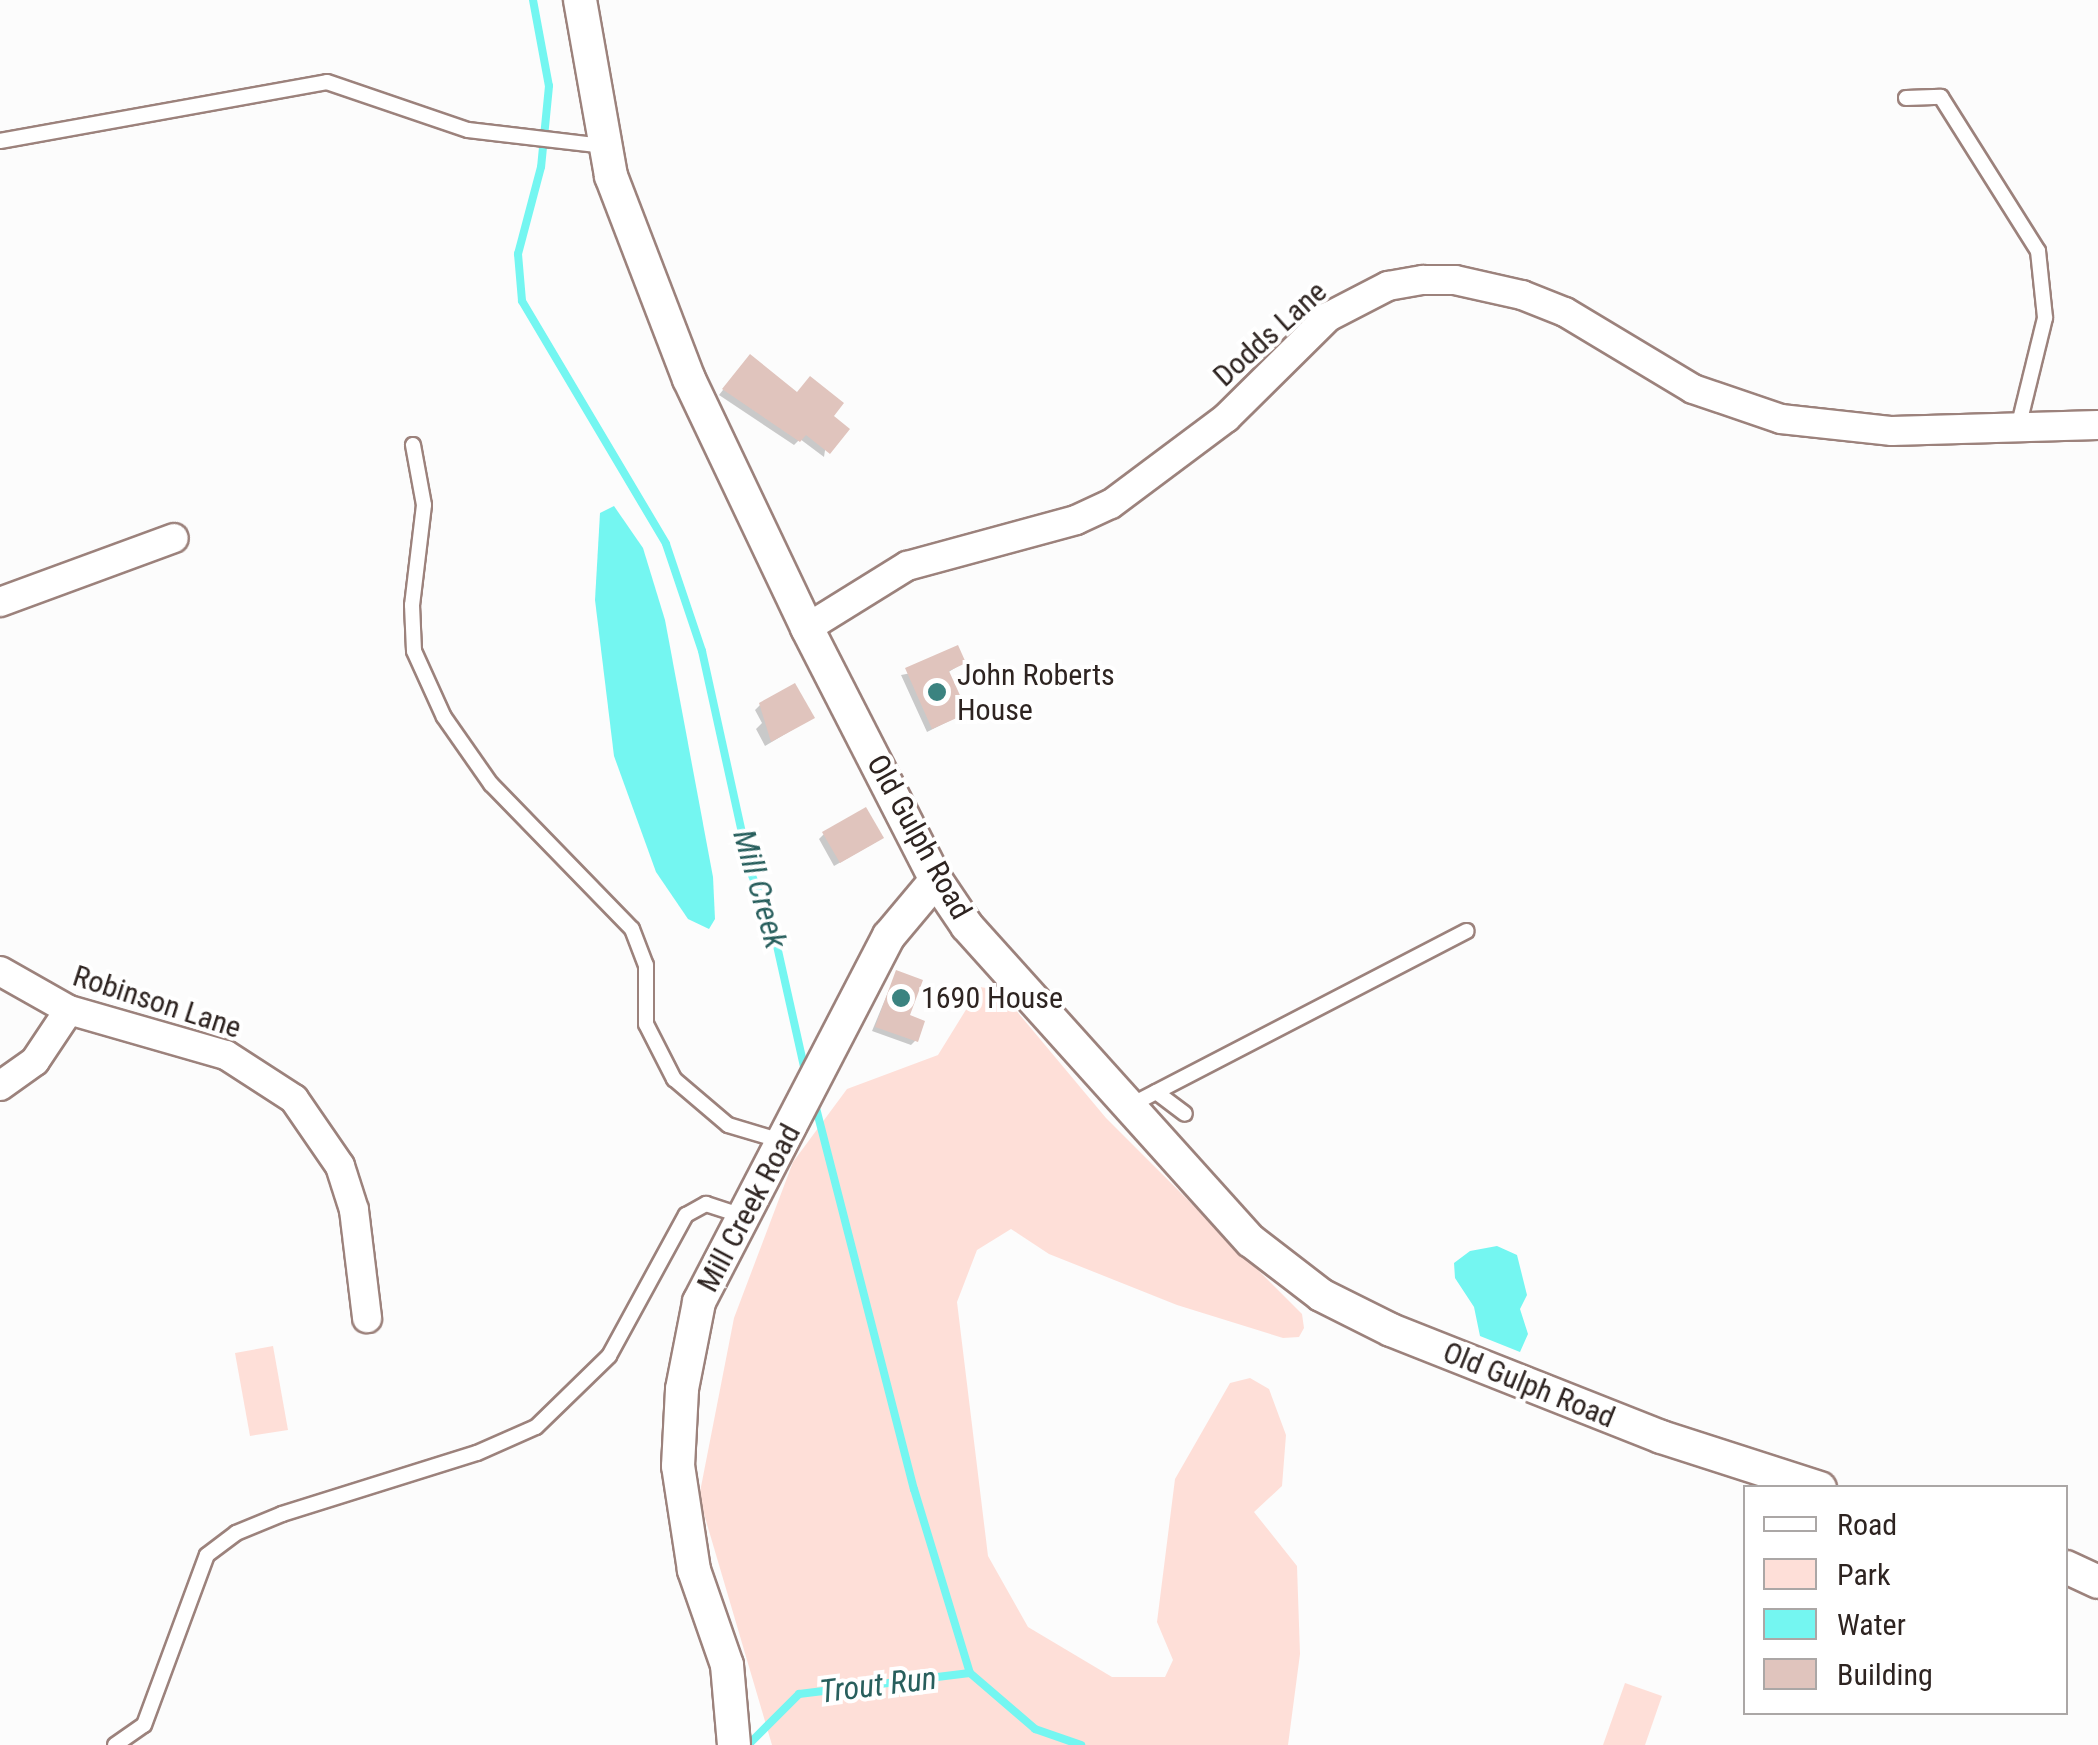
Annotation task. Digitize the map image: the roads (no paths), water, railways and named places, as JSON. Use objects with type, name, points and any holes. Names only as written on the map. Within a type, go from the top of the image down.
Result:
[{"type":"street","name":"Old Gulph Road","points":[[580,0],[611,176],[689,379],[807,628],[936,880],[967,926],[1126,1108],[1251,1241],[1322,1295],[1390,1330],[1661,1436],[1811,1485]]},
{"type":"street","name":"Dodds Lane","points":[[807,628],[908,566],[1076,520],[1111,504],[1226,418],[1328,317],[1388,286],[1422,280],[1455,280],[1536,300],[1693,389],[1782,419],[1892,430],[2098,425]]},
{"type":"street","points":[[0,602],[174,538]]},
{"type":"street","name":"Mill Creek Road","points":[[734,1744],[728,1665],[694,1570],[678,1466],[682,1389],[699,1302],[889,936],[936,880]]},
{"type":"street","name":"Robinson Lane","points":[[0,971],[69,1010],[226,1055],[294,1099],[340,1166],[357,1228],[367,1318]]},
{"type":"street","points":[[0,1086],[35,1061],[69,1010]]},
{"type":"street","points":[[2068,1564],[2098,1555]]},
{"type":"street","points":[[2068,1566],[2098,1582]]},
{"type":"lane","points":[[0,141],[327,82],[468,130],[606,146]]},
{"type":"lane","points":[[1906,98],[1940,96],[2038,251],[2045,318],[2018,428]]},
{"type":"lane","points":[[413,445],[424,505],[412,605],[414,651],[444,718],[491,784],[632,929],[646,965],[646,1024],[674,1078],[728,1125],[792,1129]]},
{"type":"lane","points":[[1126,1108],[1467,931]]},
{"type":"lane","points":[[1156,1092],[1185,1114]]},
{"type":"lane","points":[[115,1745],[144,1724],[207,1555],[236,1533],[282,1514],[440,1466],[536,1427],[609,1356],[686,1215],[706,1204],[744,1216]]},
{"type":"water","points":[[614,506],[643,548],[665,620],[713,877],[715,919],[709,929],[688,919],[656,872],[614,756],[595,600],[600,513]]},
{"type":"water","points":[[1497,1246],[1517,1255],[1527,1295],[1520,1309],[1528,1334],[1520,1352],[1480,1336],[1474,1307],[1455,1278],[1454,1263],[1470,1251]]},
{"type":"waterway","name":"Mill Creek","points":[[533,0],[549,86],[541,167],[518,254],[522,301],[666,544],[702,651],[751,873],[773,928],[805,1071]]},
{"type":"waterway","name":"Mill Creek","points":[[815,1104],[914,1489],[970,1673],[1035,1729],[1081,1745]]},
{"type":"waterway","name":"Trout Run","points":[[748,1745],[799,1694],[970,1673]]},
{"type":"place","name":"John Roberts House","points":[[937,692]]},
{"type":"place","name":"1690 House","points":[[901,998]]}]
